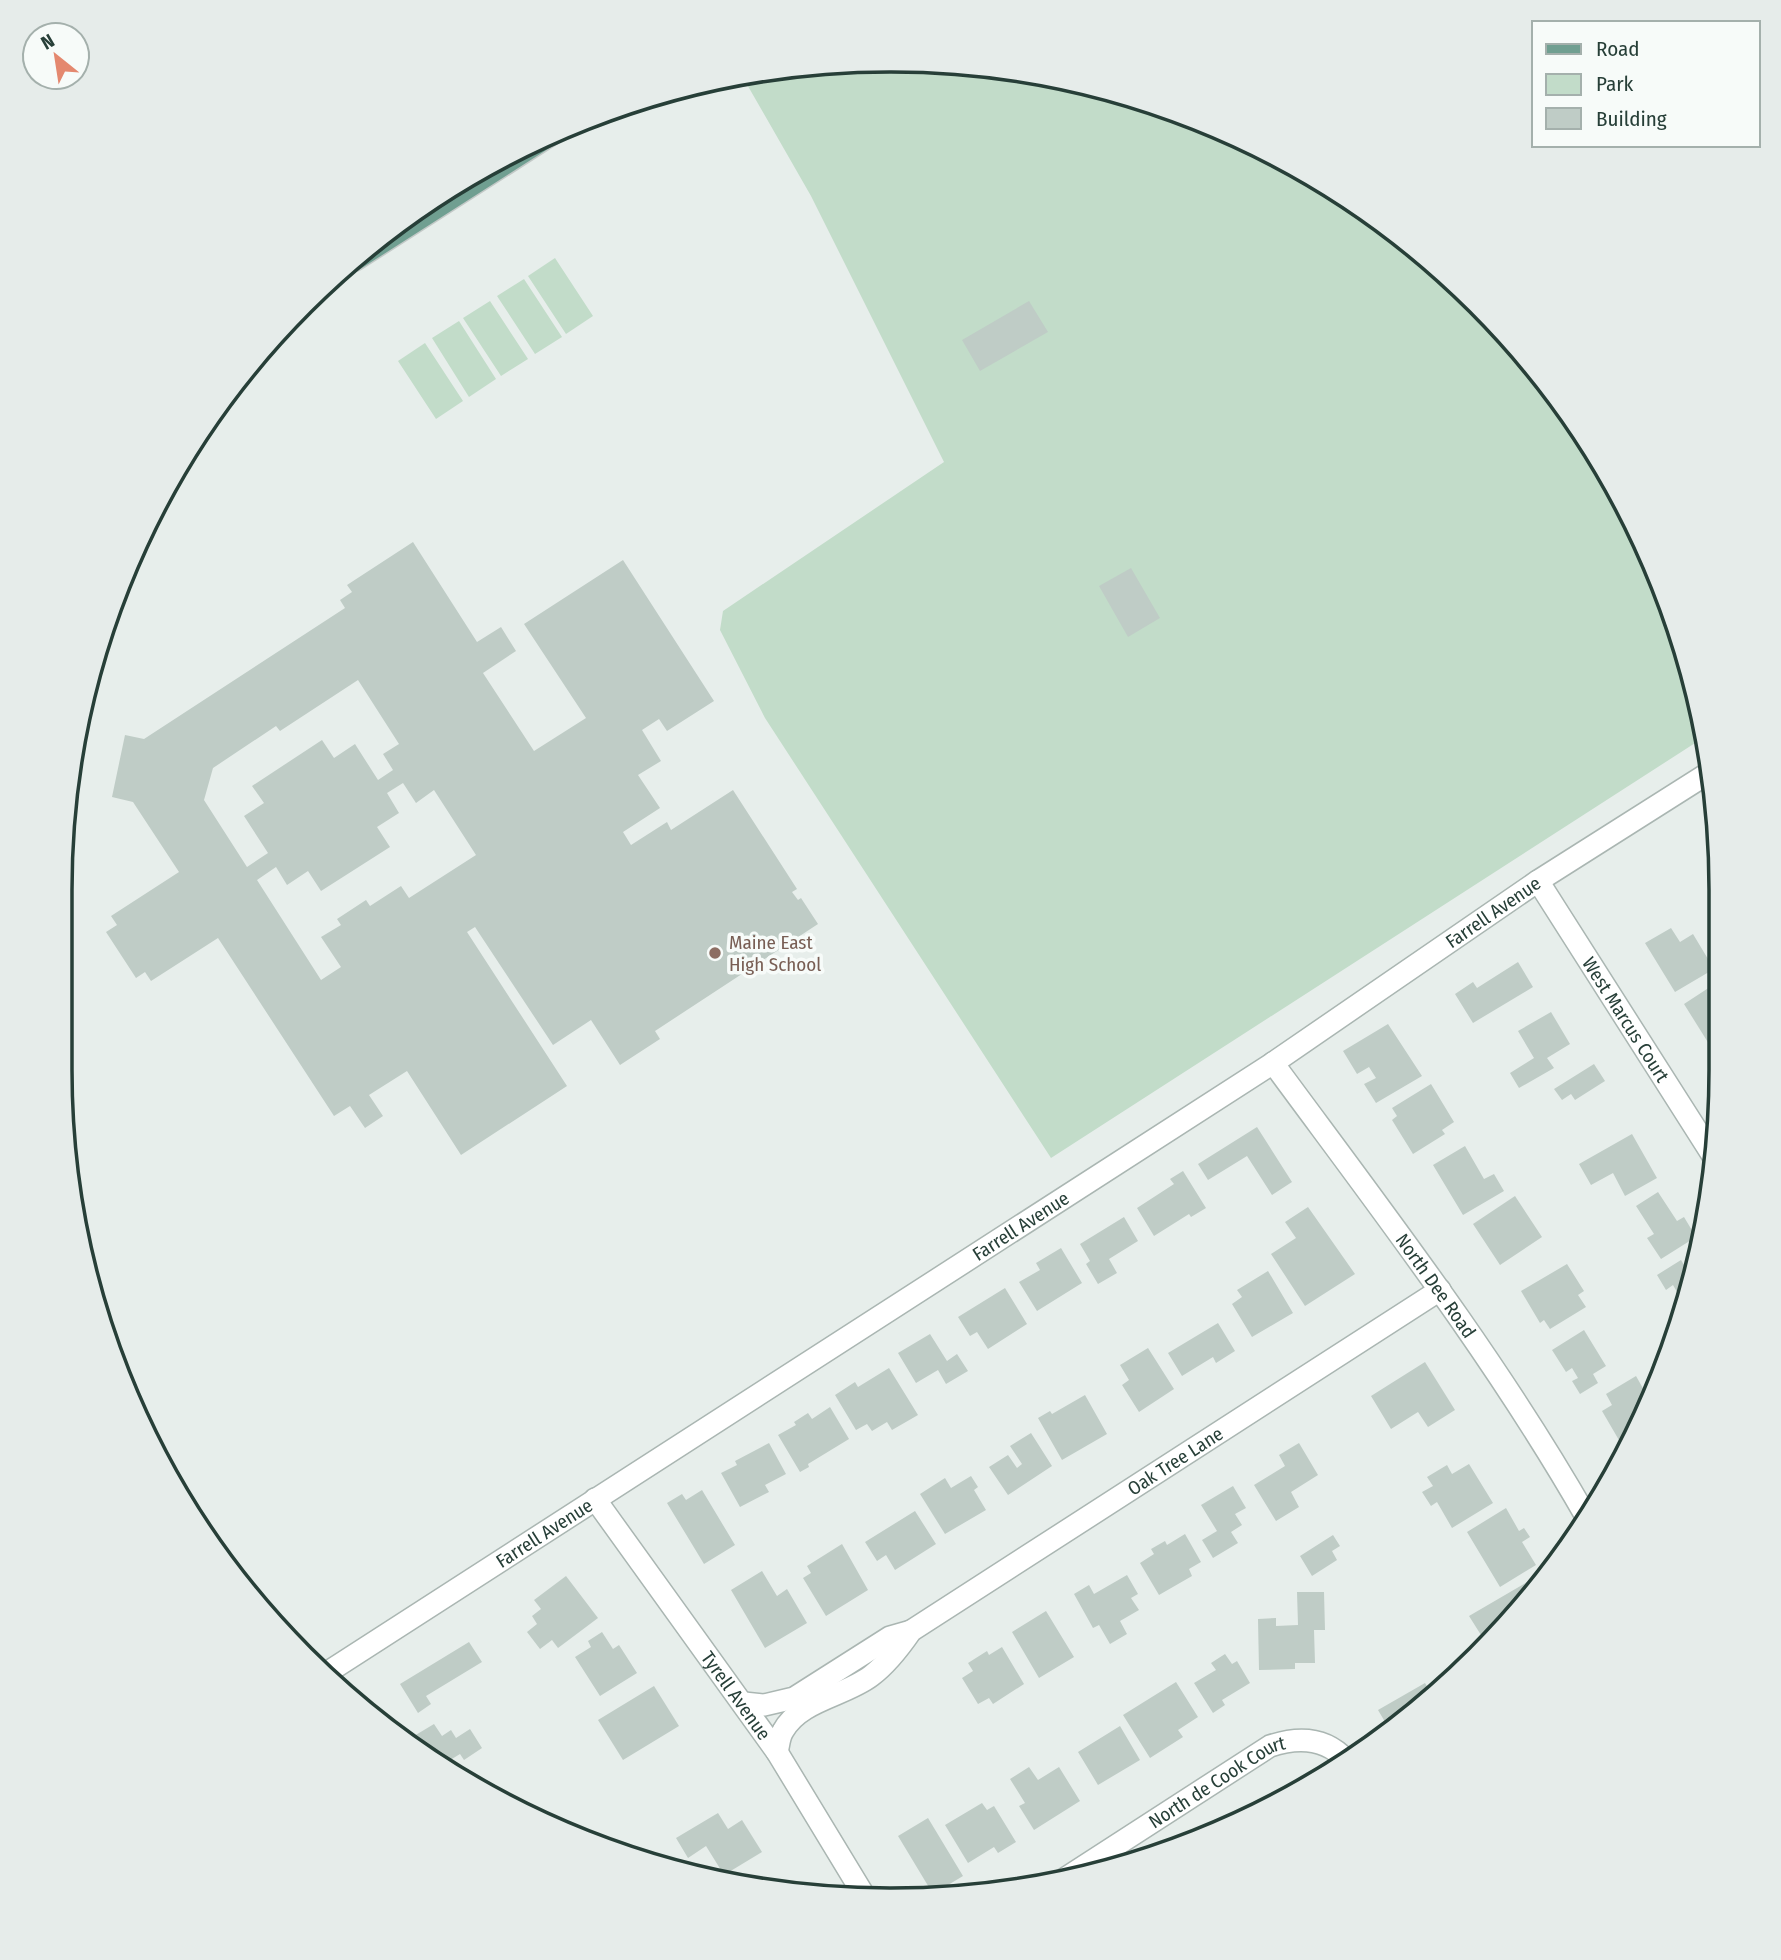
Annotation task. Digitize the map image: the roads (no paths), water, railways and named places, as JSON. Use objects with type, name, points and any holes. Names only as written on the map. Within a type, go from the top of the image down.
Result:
[{"type":"street","name":"Farrell Avenue","points":[[334,1668],[1273,1063],[1538,881],[1701,778]]},
{"type":"street","name":"West Marcus Court","points":[[1538,881],[1705,1143]]},
{"type":"street","name":"North Dee Road","points":[[1273,1063],[1440,1290],[1508,1388],[1581,1508]]},
{"type":"street","name":"Oak Tree Lane","points":[[744,1703],[764,1705],[794,1698],[890,1637],[911,1631],[1440,1290]]},
{"type":"street","name":"Tyrell Avenue","points":[[595,1499],[744,1703],[777,1752],[858,1887]]},
{"type":"street","name":"Oak Tree Lane","points":[[777,1752],[781,1733],[788,1723],[805,1710],[872,1676],[911,1631]]},
{"type":"street","name":"North de Cook Court","points":[[1088,1863],[1270,1746],[1287,1740],[1305,1740],[1324,1744],[1338,1754]]},
{"type":"place","name":"Maine East High School","points":[[715,953]]}]
